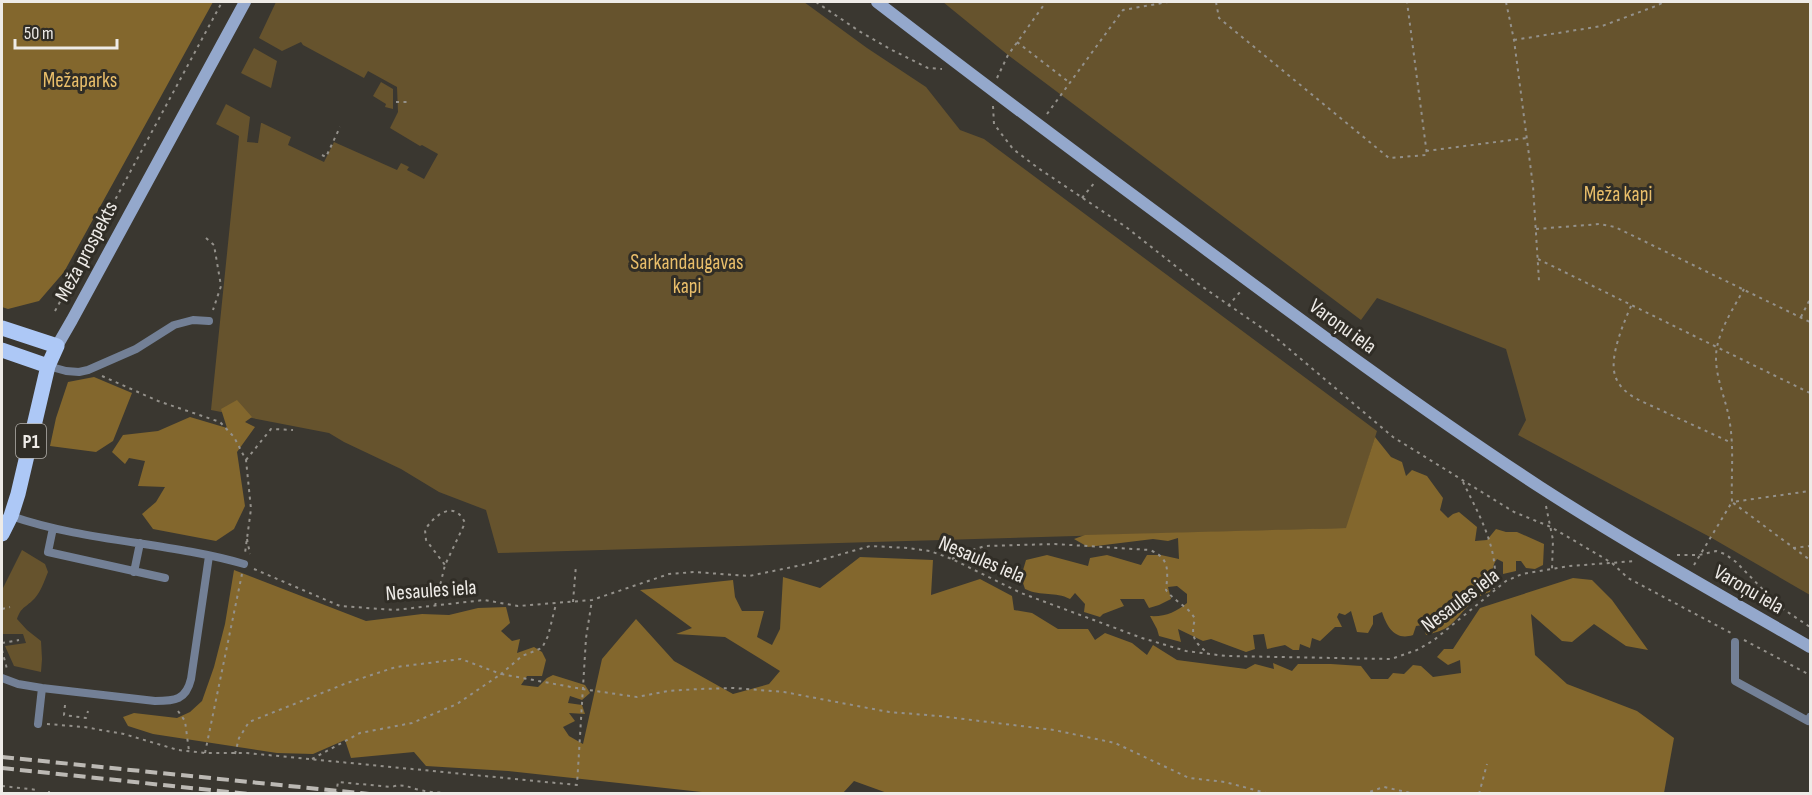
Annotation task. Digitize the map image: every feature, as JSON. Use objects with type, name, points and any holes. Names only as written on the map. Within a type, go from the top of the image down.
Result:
[{"type":"main road","points":[[2,328],[57,346]]},
{"type":"main road","name":"Meža prospekts","points":[[2,534],[18,494],[48,366],[57,346]]},
{"type":"main road","points":[[2,350],[48,366]]},
{"type":"street","name":"Meža prospekts","points":[[57,346],[244,2]]},
{"type":"street","name":"Varoņu iela","points":[[877,2],[1248,282],[1431,414],[1542,488],[1810,647]]},
{"type":"lane","points":[[48,366],[66,371],[88,370],[136,349],[174,325],[193,320],[209,321]]},
{"type":"lane","points":[[11,516],[53,528],[244,564]]},
{"type":"lane","points":[[53,528],[48,552],[165,578]]},
{"type":"lane","points":[[134,572],[140,543]]},
{"type":"lane","points":[[2,678],[18,684],[42,688],[155,701],[180,698],[187,691],[191,679],[209,556]]},
{"type":"lane","points":[[1735,638],[1735,681],[1808,721],[1810,717]]},
{"type":"lane","points":[[38,723],[42,688]]},
{"type":"path","points":[[55,311],[222,2]]},
{"type":"path","points":[[816,2],[859,31],[928,68],[943,69],[955,62]]},
{"type":"path","points":[[1046,2],[1008,55],[991,89],[994,124],[1012,149],[1126,227],[1228,306],[1275,337],[1393,437],[1514,512],[1551,528],[1612,563],[1628,578],[1735,638]]},
{"type":"path","points":[[1038,125],[1123,10],[1168,2]]},
{"type":"path","points":[[1215,2],[1220,18],[1389,158],[1427,155],[1407,2]]},
{"type":"path","points":[[1506,2],[1514,40],[1533,186],[1539,281]]},
{"type":"path","points":[[1514,40],[1602,26],[1664,2]]},
{"type":"path","points":[[1017,42],[1070,83]]},
{"type":"path","points":[[396,102],[409,102]]},
{"type":"path","points":[[322,155],[326,157],[340,127]]},
{"type":"path","points":[[1426,151],[1527,138]]},
{"type":"path","points":[[1082,198],[1102,173]]},
{"type":"path","points":[[1536,229],[1600,224],[1615,226],[1810,322]]},
{"type":"path","points":[[206,238],[214,245],[221,286],[209,321]]},
{"type":"path","points":[[1538,259],[1810,393]]},
{"type":"path","points":[[1228,306],[1248,282]]},
{"type":"path","points":[[1688,576],[1732,502],[1732,443],[1728,410],[1717,370],[1717,347],[1728,319],[1744,289]]},
{"type":"path","points":[[1801,317],[1810,298]]},
{"type":"path","points":[[1632,305],[1617,341],[1614,373],[1618,381],[1631,396],[1732,443]]},
{"type":"path","points":[[88,370],[158,401],[220,422],[234,437],[246,460],[251,509],[244,564],[205,753]]},
{"type":"path","points":[[246,460],[271,429],[293,430]]},
{"type":"path","points":[[1463,482],[1479,515],[1494,557],[1496,574],[1493,591]]},
{"type":"path","points":[[1542,488],[1553,540],[1552,569]]},
{"type":"path","points":[[1732,502],[1810,491]]},
{"type":"path","points":[[1732,502],[1810,560]]},
{"type":"path","points":[[435,606],[445,565],[465,523],[462,516],[454,511],[445,511],[432,519],[425,530],[426,540],[445,565]]},
{"type":"path","points":[[246,536],[253,568]]},
{"type":"path","points":[[952,559],[985,546],[1055,544],[1150,550],[1159,554],[1166,561],[1166,590],[1173,599],[1192,612],[1195,619],[1192,630],[1196,644],[1209,654]]},
{"type":"path","name":"Nesaules iela","points":[[244,564],[340,606],[395,610],[484,600],[518,606],[592,600],[669,574],[694,572],[749,576],[807,564],[870,546],[908,548],[930,551],[952,559],[1021,593],[1142,638],[1186,651],[1209,654],[1391,659],[1417,650],[1434,640],[1506,581],[1522,574],[1570,566],[1636,561],[1652,555]]},
{"type":"path","points":[[1793,548],[1810,546]]},
{"type":"path","points":[[1675,555],[1699,555],[1716,551],[1725,554],[1736,561],[1780,607],[1810,627]]},
{"type":"path","points":[[573,602],[576,565]]},
{"type":"path","points":[[38,723],[84,727],[124,734],[178,750],[205,753],[247,753],[577,785],[586,638],[592,600]]},
{"type":"path","points":[[312,759],[360,733],[412,723],[457,704],[501,674],[522,656],[542,648],[548,636],[556,604]]},
{"type":"path","points":[[2,609],[10,607]]},
{"type":"path","points":[[2,643],[19,640]]},
{"type":"path","points":[[1744,640],[1810,675]]},
{"type":"path","points":[[2,650],[8,671]]},
{"type":"path","points":[[235,754],[239,738],[249,723],[347,683],[396,667],[461,659],[501,674],[638,698],[668,691],[734,688],[784,692],[889,712],[1054,730],[1115,743],[1189,778],[1226,782],[1270,794]]},
{"type":"path","points":[[64,705],[64,715],[86,718],[88,711]]},
{"type":"path","points":[[178,711],[185,721],[189,751]]},
{"type":"path","points":[[1479,794],[1487,764]]},
{"type":"path","points":[[336,794],[338,782],[392,787],[412,786],[418,790],[454,794]]},
{"type":"path","points":[[2,786],[38,790]]},
{"type":"path","points":[[1363,794],[1384,787],[1415,794]]},
{"type":"green space","name":"Mežaparks","points":[[2,2],[213,2],[64,272],[39,301],[8,309],[2,307]]},
{"type":"green space","name":"Sarkandaugavas kapi","points":[[276,2],[804,2],[926,87],[960,130],[984,139],[1377,431],[1347,528],[498,553],[486,510],[439,492],[401,469],[329,433],[211,410],[239,136],[216,124],[226,104],[250,117],[247,142],[258,143],[262,123],[291,137],[288,145],[324,162],[334,142],[397,170],[401,163],[409,167],[407,170],[424,179],[438,154],[390,128],[398,112],[397,87],[368,71],[364,78],[301,42],[282,51],[259,38]]},
{"type":"green space","name":"Meža kapi","points":[[943,2],[1810,2],[1810,595],[1710,537],[1518,435],[1526,420],[1506,349],[1377,298],[1361,320],[1008,55]]},
{"type":"green space","points":[[254,48],[277,61],[271,88],[241,73]]},
{"type":"green space","points":[[381,82],[393,89],[393,109],[385,107],[386,104],[373,96]]},
{"type":"green space","points":[[94,377],[132,393],[113,441],[96,452],[50,446],[56,418],[68,382]]},
{"type":"green space","points":[[237,400],[252,417],[245,422],[255,427],[237,452],[245,506],[234,529],[216,541],[153,529],[142,514],[156,502],[165,487],[138,486],[145,461],[129,458],[125,464],[112,452],[123,435],[158,431],[190,417],[227,428],[221,409]]},
{"type":"green space","points":[[1375,437],[1391,457],[1402,462],[1406,476],[1412,470],[1427,476],[1443,498],[1440,510],[1448,518],[1459,512],[1477,527],[1475,541],[1487,540],[1496,529],[1517,532],[1544,544],[1543,565],[1535,569],[1526,568],[1521,561],[1516,561],[1516,571],[1503,574],[1503,562],[1497,559],[1492,570],[1490,592],[1477,598],[1449,626],[1438,632],[1426,635],[1423,625],[1416,626],[1413,635],[1401,636],[1389,627],[1382,612],[1373,616],[1373,624],[1368,633],[1357,632],[1351,611],[1345,615],[1339,613],[1337,617],[1342,627],[1335,627],[1320,641],[1312,638],[1310,648],[1300,644],[1299,650],[1293,650],[1285,645],[1267,649],[1264,634],[1253,635],[1255,649],[1246,652],[1211,639],[1203,641],[1178,629],[1181,642],[1159,636],[1150,616],[1170,613],[1187,603],[1187,594],[1177,586],[1168,587],[1171,599],[1159,605],[1149,608],[1144,599],[1120,599],[1124,606],[1100,617],[1084,612],[1085,604],[1075,593],[1070,599],[1025,589],[1021,577],[1026,560],[1047,555],[1088,566],[1090,558],[1107,555],[1141,565],[1147,555],[1179,559],[1178,538],[1168,541],[1153,539],[1088,547],[1074,539],[1085,535],[1346,528]]},
{"type":"green space","points":[[22,550],[45,564],[48,572],[42,588],[21,611],[17,619],[41,641],[41,672],[14,666],[5,646],[26,643],[23,634],[2,634],[2,590]]},
{"type":"green space","points":[[860,557],[933,560],[931,595],[980,579],[1012,596],[1014,610],[1032,613],[1058,629],[1088,629],[1095,640],[1105,633],[1132,643],[1147,655],[1153,645],[1177,660],[1246,669],[1255,664],[1274,669],[1273,663],[1292,671],[1298,664],[1361,666],[1371,679],[1388,679],[1393,673],[1404,674],[1413,665],[1421,666],[1433,677],[1461,673],[1460,660],[1448,665],[1437,657],[1444,649],[1453,649],[1480,608],[1573,578],[1592,580],[1612,600],[1648,650],[1626,646],[1594,624],[1572,642],[1562,641],[1531,614],[1535,655],[1567,684],[1637,711],[1674,738],[1664,793],[890,794],[854,781],[843,793],[711,793],[508,771],[426,766],[414,752],[351,758],[345,740],[313,754],[277,753],[153,734],[128,726],[123,717],[134,713],[177,718],[190,712],[202,701],[225,624],[234,570],[366,621],[422,614],[449,615],[478,608],[506,607],[510,623],[501,631],[512,641],[520,639],[517,653],[534,647],[542,652],[546,660],[542,676],[527,676],[521,685],[538,687],[553,675],[585,685],[590,693],[582,700],[570,696],[568,703],[582,705],[585,714],[569,713],[575,721],[563,727],[569,736],[583,744],[602,659],[636,619],[674,661],[733,694],[769,684],[780,671],[725,637],[676,634],[692,628],[640,590],[733,580],[735,597],[742,611],[764,611],[757,637],[772,645],[780,629],[783,577],[820,588]]},
{"type":"railway","points":[[2,757],[369,794]]},
{"type":"railway","points":[[2,768],[248,794]]}]
